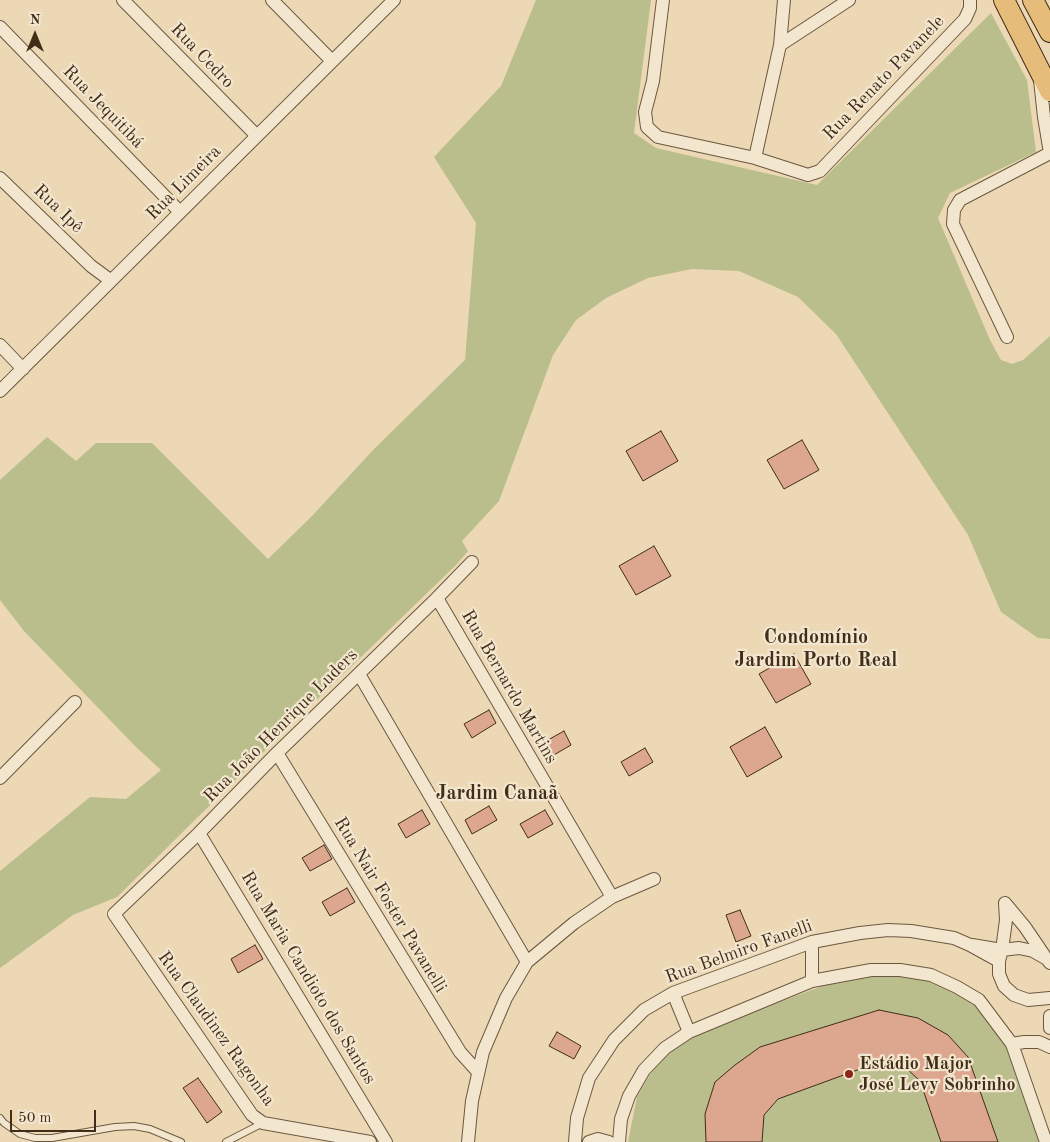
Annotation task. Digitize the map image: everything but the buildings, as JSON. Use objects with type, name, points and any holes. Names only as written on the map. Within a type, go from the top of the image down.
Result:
[{"type":"highway","points":[[1004,0],[1050,91]]},
{"type":"highway","points":[[1033,0],[1050,32]]},
{"type":"street","name":"Rua Cedro","points":[[123,0],[257,136]]},
{"type":"street","points":[[272,0],[332,61]]},
{"type":"street","name":"Rua Limeira","points":[[0,391],[394,0]]},
{"type":"street","points":[[663,0],[653,81],[645,112],[647,127],[658,137],[756,158],[780,45],[784,0]]},
{"type":"street","points":[[780,45],[849,0]]},
{"type":"street","name":"Rua Renato Pavanele","points":[[756,158],[808,175],[820,171],[965,19],[970,4]]},
{"type":"street","name":"Rua Jequitibá","points":[[0,27],[180,212]]},
{"type":"street","points":[[1006,337],[953,224],[954,210],[960,200],[1050,153],[1038,68]]},
{"type":"street","name":"Rua Ipê","points":[[0,178],[91,266],[106,284]]},
{"type":"street","points":[[0,345],[23,369]]},
{"type":"street","name":"Rua João Henrique Luders","points":[[114,914],[199,833],[277,753],[472,562]]},
{"type":"street","name":"Rua Bernardo Martins","points":[[437,598],[612,897]]},
{"type":"street","points":[[359,674],[527,962]]},
{"type":"street","points":[[0,778],[75,702]]},
{"type":"street","name":"Rua Nair Foster Pavanelli","points":[[277,753],[460,1052],[478,1072]]},
{"type":"street","name":"Rua Maria Candioto dos Santos","points":[[199,833],[386,1142]]},
{"type":"street","points":[[468,1142],[472,1101],[483,1052],[506,998],[527,962],[574,923],[612,897],[654,879]]},
{"type":"street","points":[[1049,960],[1005,903],[1006,920],[1000,956],[1000,974],[1004,986],[1014,995],[1028,1000],[1050,998]]},
{"type":"street","name":"Rua Claudinez Ragonha","points":[[114,914],[252,1115],[263,1123],[370,1142]]},
{"type":"street","name":"Rua Belmiro Fanelli","points":[[575,1142],[577,1118],[589,1078],[614,1040],[644,1010],[673,993],[812,942],[888,930],[954,938],[1000,956],[1019,948],[1026,949],[1049,960]]},
{"type":"street","points":[[812,942],[812,981]]},
{"type":"street","points":[[619,1142],[621,1119],[629,1096],[644,1070],[665,1048],[689,1032],[812,981],[871,970],[900,970],[931,975],[979,1000],[1012,1044],[1046,1142]]},
{"type":"street","points":[[673,993],[689,1032]]},
{"type":"street","points":[[1050,1016],[1050,1028]]},
{"type":"street","points":[[1012,1044],[1040,1042],[1050,1047]]},
{"type":"street","points":[[588,1142],[598,1139],[609,1142]]},
{"type":"lane","points":[[0,1118],[20,1134],[35,1138],[52,1138],[115,1126],[134,1126],[150,1129],[181,1142]]},
{"type":"lane","points":[[226,1142],[263,1123]]},
{"type":"green space","points":[[536,0],[651,0],[634,133],[656,148],[817,185],[991,13],[1027,80],[1036,152],[950,193],[938,218],[990,340],[1001,360],[1012,364],[1023,360],[1050,336],[1050,639],[1038,638],[1001,612],[968,535],[836,334],[798,297],[739,271],[692,269],[648,278],[606,298],[576,320],[553,355],[499,501],[462,541],[468,551],[456,565],[117,897],[73,915],[0,968],[0,871],[90,797],[126,799],[161,770],[136,747],[24,631],[0,600],[0,480],[47,437],[76,461],[96,443],[152,443],[268,559],[312,516],[375,448],[465,360],[476,223],[434,157],[501,86]]},
{"type":"green space","points":[[876,975],[928,977],[975,1002],[1007,1046],[1042,1142],[628,1142],[637,1097],[649,1076],[668,1051],[691,1035],[825,985]]},
{"type":"place","name":"Estádio Major José Levy Sobrinho","points":[[849,1074]]},
{"type":"district","name":"Condomínio Jardim Porto Real","points":[[816,650]]},
{"type":"district","name":"Jardim Canaã","points":[[497,794]]}]
